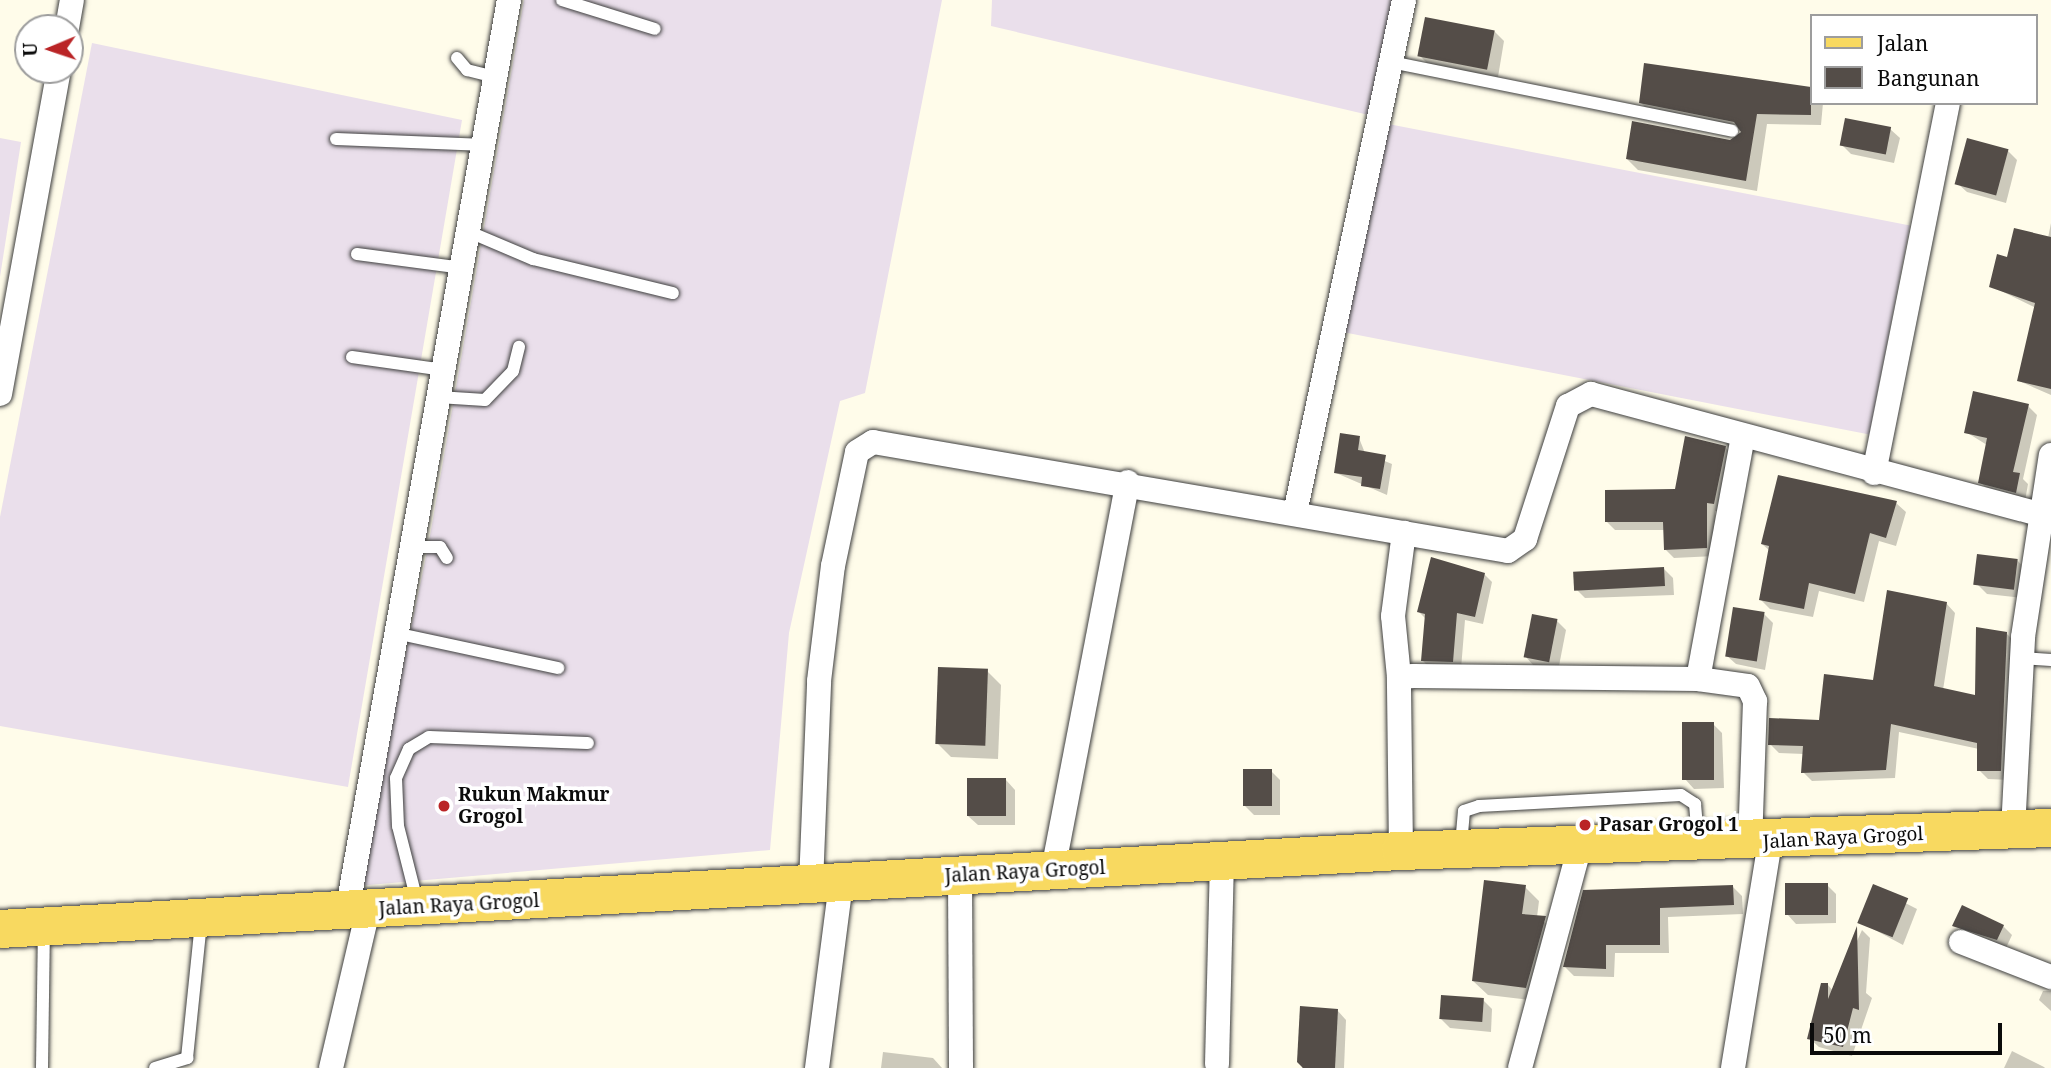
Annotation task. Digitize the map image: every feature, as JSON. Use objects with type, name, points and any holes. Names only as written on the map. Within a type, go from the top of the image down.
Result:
[{"type":"main road","name":"Jalan Raya Grogol","points":[[0,929],[201,922],[1401,851],[1760,842],[2051,828]]},
{"type":"street","points":[[331,1068],[358,911],[396,633],[464,268],[467,231],[498,78],[509,0]]},
{"type":"street","points":[[1295,513],[1404,0]]},
{"type":"street","points":[[0,394],[56,84]]},
{"type":"street","points":[[1874,473],[1948,105]]},
{"type":"street","points":[[817,1068],[826,884],[819,681],[833,566],[857,452],[873,442],[1128,482],[1404,533],[1516,550],[1577,397],[1591,394],[1874,473],[2038,514]]},
{"type":"street","points":[[1699,679],[1744,436]]},
{"type":"street","points":[[2013,830],[2021,658],[2038,514],[2051,455]]},
{"type":"street","points":[[1053,870],[1128,482]]},
{"type":"street","points":[[1401,851],[1399,677],[1392,617],[1404,533]]},
{"type":"street","points":[[1399,677],[1699,679],[1754,690],[1760,842],[1733,1068]]},
{"type":"street","points":[[1520,1068],[1580,846]]},
{"type":"street","points":[[1217,1064],[1222,863]]},
{"type":"street","points":[[960,876],[961,1068]]},
{"type":"street","points":[[1961,942],[2051,977]]},
{"type":"lane","points":[[562,0],[655,29]]},
{"type":"lane","points":[[457,58],[467,70],[498,78]]},
{"type":"lane","points":[[1391,62],[1732,131]]},
{"type":"lane","points":[[336,139],[486,145]]},
{"type":"lane","points":[[467,231],[533,259],[673,293]]},
{"type":"lane","points":[[357,254],[464,268]]},
{"type":"lane","points":[[438,397],[485,400],[513,371],[519,347]]},
{"type":"lane","points":[[352,357],[444,370]]},
{"type":"lane","points":[[411,547],[439,547],[447,558]]},
{"type":"lane","points":[[396,633],[558,668]]},
{"type":"lane","points":[[2021,658],[2051,660]]},
{"type":"lane","points":[[420,908],[398,826],[396,778],[409,749],[429,737],[588,743]]},
{"type":"lane","points":[[1461,849],[1464,811],[1479,806],[1681,795],[1695,804],[1699,843]]},
{"type":"lane","points":[[155,1068],[187,1058],[201,922]]},
{"type":"lane","points":[[42,1068],[44,927]]},
{"type":"shaded area","points":[[524,0],[942,0],[865,393],[840,401],[789,633],[770,850],[357,886],[428,547]]},
{"type":"shaded area","points":[[992,0],[1396,0],[1373,116],[991,26]]},
{"type":"shaded area","points":[[92,43],[462,120],[348,787],[0,726],[0,517]]},
{"type":"shaded area","points":[[1378,122],[1910,225],[1869,435],[1337,331]]},
{"type":"shaded area","points":[[0,138],[21,142],[0,277]]},
{"type":"building","points":[[1425,17],[1495,31],[1487,70],[1417,56]]},
{"type":"building","points":[[1644,63],[1810,87],[1811,115],[1757,114],[1746,181],[1626,159],[1632,121],[1730,140],[1741,132],[1734,122],[1639,103]]},
{"type":"building","points":[[1845,118],[1891,127],[1886,154],[1840,145]]},
{"type":"building","points":[[1967,138],[2009,149],[1996,195],[1955,184]]},
{"type":"building","points":[[2014,228],[2051,237],[2051,389],[2017,381],[2035,303],[1989,287],[1997,254],[2007,257]]},
{"type":"building","points":[[1973,391],[2029,404],[2013,472],[2020,473],[2016,493],[1978,483],[1987,438],[1964,433]]},
{"type":"building","points":[[1340,433],[1360,436],[1358,450],[1386,455],[1380,489],[1361,486],[1362,477],[1334,473]]},
{"type":"building","points":[[1685,436],[1726,446],[1714,504],[1707,503],[1707,548],[1664,550],[1663,522],[1605,522],[1605,490],[1675,489]]},
{"type":"building","points":[[1778,475],[1897,501],[1886,538],[1870,533],[1855,594],[1809,583],[1804,609],[1759,600],[1769,546],[1761,544]]},
{"type":"building","points":[[1977,554],[2018,559],[2014,590],[1973,585]]},
{"type":"building","points":[[1431,557],[1485,573],[1475,617],[1457,613],[1453,662],[1421,661],[1425,614],[1417,612]]},
{"type":"building","points":[[1664,567],[1665,586],[1574,591],[1573,572]]},
{"type":"building","points":[[1887,590],[1947,602],[1934,686],[1975,695],[1976,627],[2007,632],[2001,771],[1977,771],[1977,743],[1891,724],[1886,770],[1801,773],[1803,746],[1768,745],[1769,718],[1819,720],[1824,674],[1873,680]]},
{"type":"building","points":[[1733,607],[1765,612],[1757,661],[1725,656]]},
{"type":"building","points":[[1532,614],[1558,619],[1549,662],[1524,657]]},
{"type":"building","points":[[938,667],[988,669],[985,746],[935,744]]},
{"type":"building","points":[[1682,722],[1714,722],[1714,780],[1682,780]]},
{"type":"building","points":[[1243,769],[1272,769],[1272,806],[1243,806]]},
{"type":"building","points":[[967,778],[1006,778],[1006,816],[967,816]]},
{"type":"building","points":[[1484,880],[1526,885],[1522,914],[1546,916],[1526,988],[1472,981]]},
{"type":"building","points":[[1785,883],[1828,883],[1828,915],[1785,915]]},
{"type":"building","points":[[1873,884],[1908,898],[1892,937],[1857,923]]},
{"type":"building","points":[[1733,885],[1734,905],[1660,908],[1660,945],[1606,945],[1606,969],[1563,967],[1583,890]]},
{"type":"building","points":[[1962,905],[2004,925],[1997,940],[1952,926]]},
{"type":"building","points":[[1857,926],[1859,1010],[1853,1008],[1843,1047],[1807,1039],[1821,983],[1828,983],[1828,999]]},
{"type":"building","points":[[1441,995],[1484,998],[1482,1022],[1439,1019]]},
{"type":"building","points":[[1300,1006],[1338,1009],[1335,1068],[1303,1068],[1297,1062]]},
{"type":"place","name":"Rukun Makmur Grogol","points":[[444,806]]},
{"type":"place","name":"Pasar Grogol 1","points":[[1585,825]]}]
